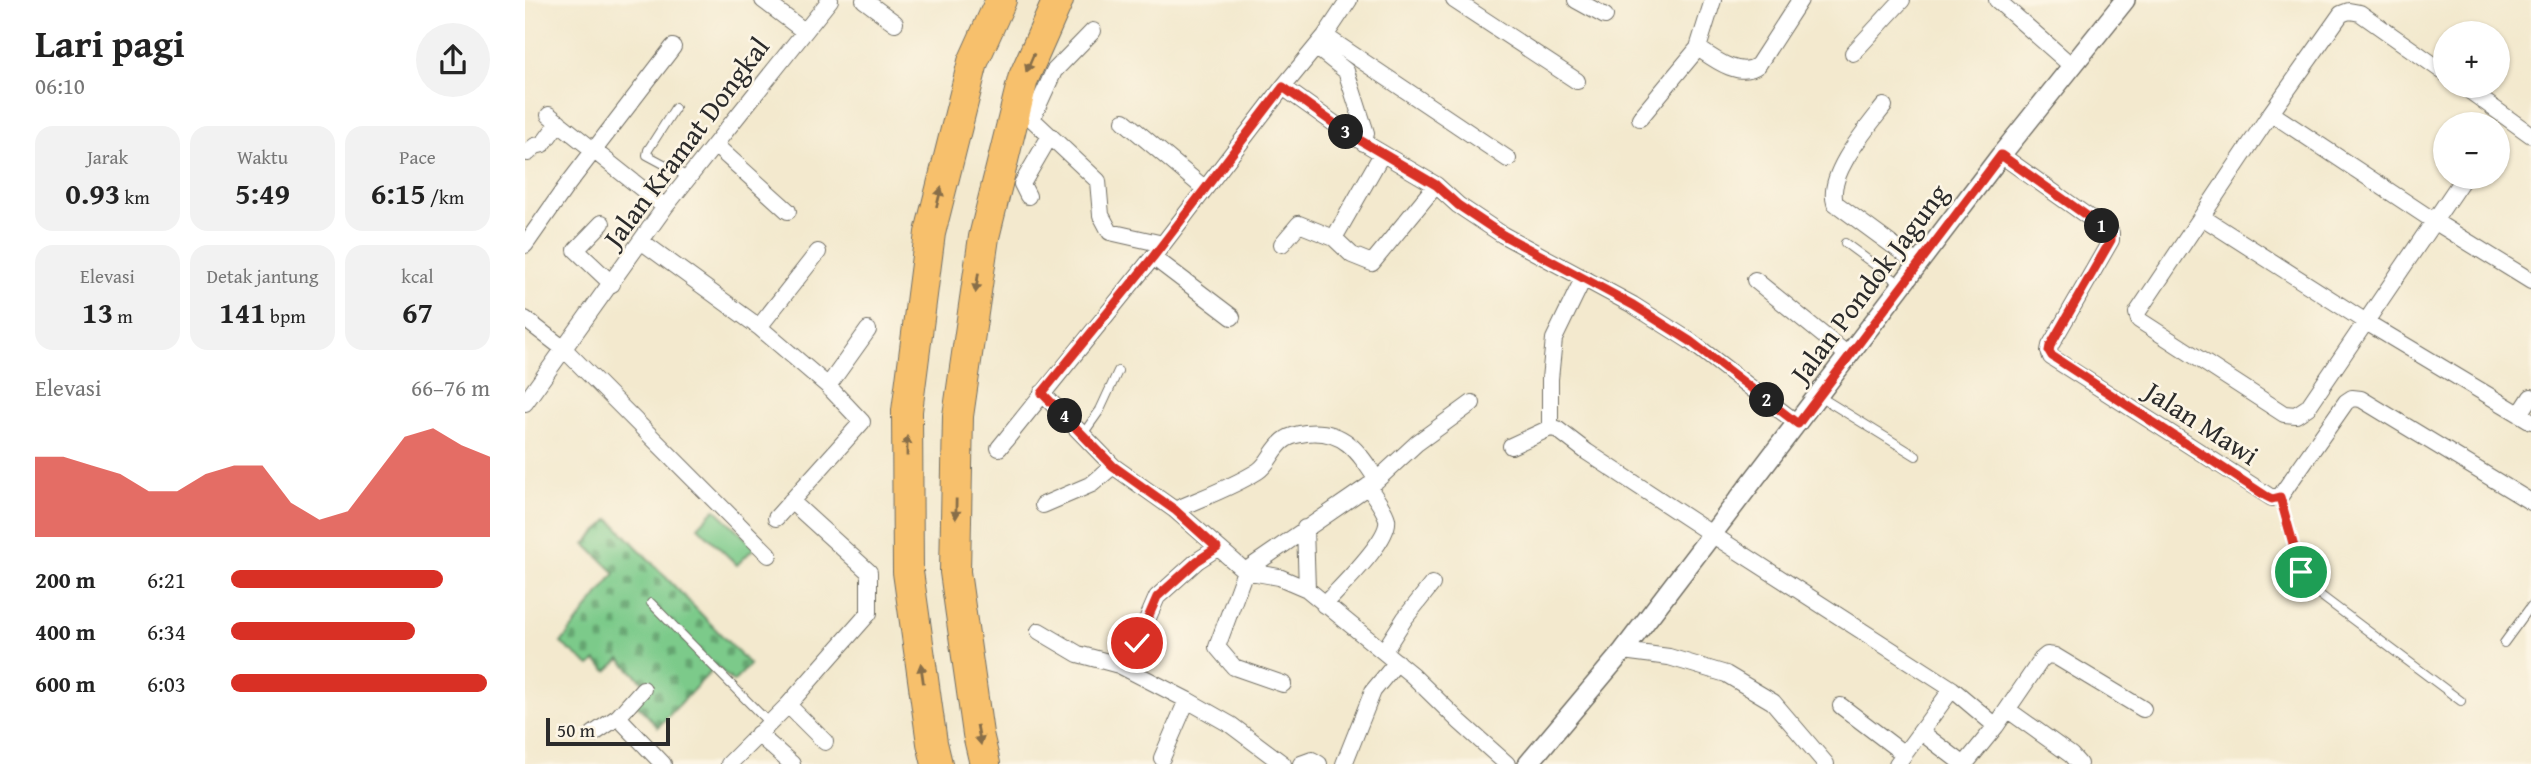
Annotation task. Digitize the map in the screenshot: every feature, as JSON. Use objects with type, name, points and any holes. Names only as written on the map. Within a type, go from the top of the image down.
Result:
[{"type":"highway","points":[[937,764],[908,572],[907,411],[930,233],[974,62],[1001,0]]},
{"type":"highway","points":[[985,764],[978,734],[955,572],[958,416],[984,237],[1023,79],[1058,0]]},
{"type":"street","points":[[763,0],[804,31]]},
{"type":"street","name":"Jalan Kramat Dongkal","points":[[525,403],[612,284],[664,207],[830,0]]},
{"type":"street","points":[[864,0],[895,23]]},
{"type":"street","points":[[999,448],[1158,250],[1349,0]]},
{"type":"street","points":[[1454,0],[1577,80]]},
{"type":"street","points":[[1576,0],[1605,16]]},
{"type":"street","points":[[1640,118],[1698,48],[1713,0]]},
{"type":"street","points":[[1698,48],[1737,70],[1751,71],[1758,65],[1800,0]]},
{"type":"street","points":[[1853,53],[1902,0]]},
{"type":"street","points":[[1997,0],[2073,66]]},
{"type":"street","name":"Jalan Pondok Jagung","points":[[1528,764],[1623,651],[2001,155],[2125,0]]},
{"type":"street","points":[[2433,64],[2360,13],[2349,11],[2341,14],[2137,313],[2139,320],[2284,414],[2296,415],[2308,407],[2456,189]]},
{"type":"street","points":[[1093,31],[1054,71],[1032,117],[1098,181],[1101,215],[1110,232],[1158,250],[1232,317]]},
{"type":"street","points":[[1320,41],[1346,71],[1366,133],[1364,143]]},
{"type":"street","points":[[1320,41],[1508,159]]},
{"type":"street","points":[[525,245],[673,47]]},
{"type":"street","points":[[1283,87],[1364,143],[1436,185],[1458,205],[1503,235],[1633,305],[1690,341],[1798,424]]},
{"type":"street","points":[[2476,98],[2490,112]]},
{"type":"street","points":[[1884,106],[1850,150],[1834,188],[1833,197],[1835,203],[1918,264]]},
{"type":"street","points":[[2271,113],[2434,221],[2531,281]]},
{"type":"street","points":[[525,151],[528,153],[535,146],[543,144],[554,119],[664,207]]},
{"type":"street","points":[[1124,121],[1205,189]]},
{"type":"street","points":[[2510,126],[2531,135]]},
{"type":"street","points":[[1028,196],[1022,184],[1050,136]]},
{"type":"street","points":[[715,145],[788,211]]},
{"type":"street","points":[[1334,238],[1383,154]]},
{"type":"street","name":"Jalan Mawi","points":[[2001,155],[2111,233],[2111,240],[2050,346],[2052,356],[2272,499],[2280,497],[2346,402],[2352,398],[2361,400],[2531,502]]},
{"type":"street","points":[[1282,244],[1299,224],[1334,238],[1352,255],[1372,263],[1436,185]]},
{"type":"street","points":[[2202,217],[2366,322],[2526,418],[2531,397]]},
{"type":"street","points":[[602,223],[576,250],[612,284]]},
{"type":"street","points":[[641,241],[759,327],[828,386],[862,422],[776,518]]},
{"type":"street","points":[[759,327],[818,252]]},
{"type":"street","points":[[1550,428],[1550,379],[1554,339],[1583,279]]},
{"type":"street","points":[[1755,280],[1849,356]]},
{"type":"street","points":[[525,319],[563,349],[769,555]]},
{"type":"street","points":[[828,386],[868,330]]},
{"type":"street","points":[[1042,393],[1113,466],[1175,510],[1245,571],[1279,577],[1307,589],[1397,662],[1507,764]]},
{"type":"street","points":[[1283,684],[1234,667],[1217,647],[1245,571],[1372,483],[1417,443],[1472,402]]},
{"type":"street","points":[[1511,446],[1550,428],[1557,429],[1587,452],[1713,535],[1952,689],[1996,726]]},
{"type":"street","points":[[1175,510],[1260,470],[1271,452],[1286,439],[1297,435],[1334,435],[1353,447],[1387,519],[1386,531],[1374,549],[1324,605]]},
{"type":"street","points":[[1043,505],[1092,484],[1113,466]]},
{"type":"street","points":[[729,764],[788,705],[869,613],[869,572],[791,501]]},
{"type":"street","points":[[1305,528],[1307,589]]},
{"type":"street","points":[[1119,665],[1137,643],[1157,597],[1197,561],[1217,548]]},
{"type":"street","points":[[1384,651],[1405,618],[1432,584]]},
{"type":"street","points":[[1039,631],[1078,654],[1119,665],[1187,700],[1231,725],[1283,764]]},
{"type":"street","points":[[1623,651],[1669,657],[1726,674],[1773,702],[1826,764]]},
{"type":"street","points":[[1920,732],[1964,764],[1996,726],[2047,655],[2055,656],[2143,709]]},
{"type":"street","points":[[1344,764],[1373,691],[1397,662]]},
{"type":"street","points":[[593,734],[618,717],[643,689]]},
{"type":"street","points":[[1841,705],[1900,759],[1952,689]]},
{"type":"street","points":[[1162,758],[1187,700]]},
{"type":"street","points":[[788,705],[825,742]]},
{"type":"street","points":[[2008,710],[2071,755],[2079,764]]},
{"type":"street","points":[[618,717],[663,764]]},
{"type":"street","points":[[763,729],[792,764]]},
{"type":"street","points":[[1301,764],[1312,760],[1319,764]]},
{"type":"lane","points":[[675,107],[647,155],[688,177]]},
{"type":"lane","points":[[1846,243],[1902,285]]},
{"type":"lane","points":[[1083,434],[1100,410],[1118,371]]},
{"type":"lane","points":[[1819,396],[1916,456]]},
{"type":"lane","points":[[2280,497],[2301,572],[2316,592],[2461,701]]},
{"type":"lane","points":[[651,603],[763,729]]},
{"type":"lane","points":[[2504,643],[2531,606]]},
{"type":"green space","points":[[715,509],[755,547],[737,565],[698,527]]},
{"type":"green space","points":[[610,519],[750,665],[733,682],[716,666],[658,727],[634,701],[649,688],[620,659],[607,671],[596,661],[590,666],[561,643],[615,573],[585,544]]},
{"type":"route","points":[[1137,643],[1157,597],[1197,561],[1217,548],[1175,510],[1113,466],[1042,393],[1153,257],[1283,87],[1346,132],[1436,185],[1458,205],[1503,235],[1633,305],[1690,341],[1798,424],[2001,155],[2111,233],[2111,240],[2050,346],[2050,354],[2266,496],[2272,499],[2280,497],[2301,572]]}]
